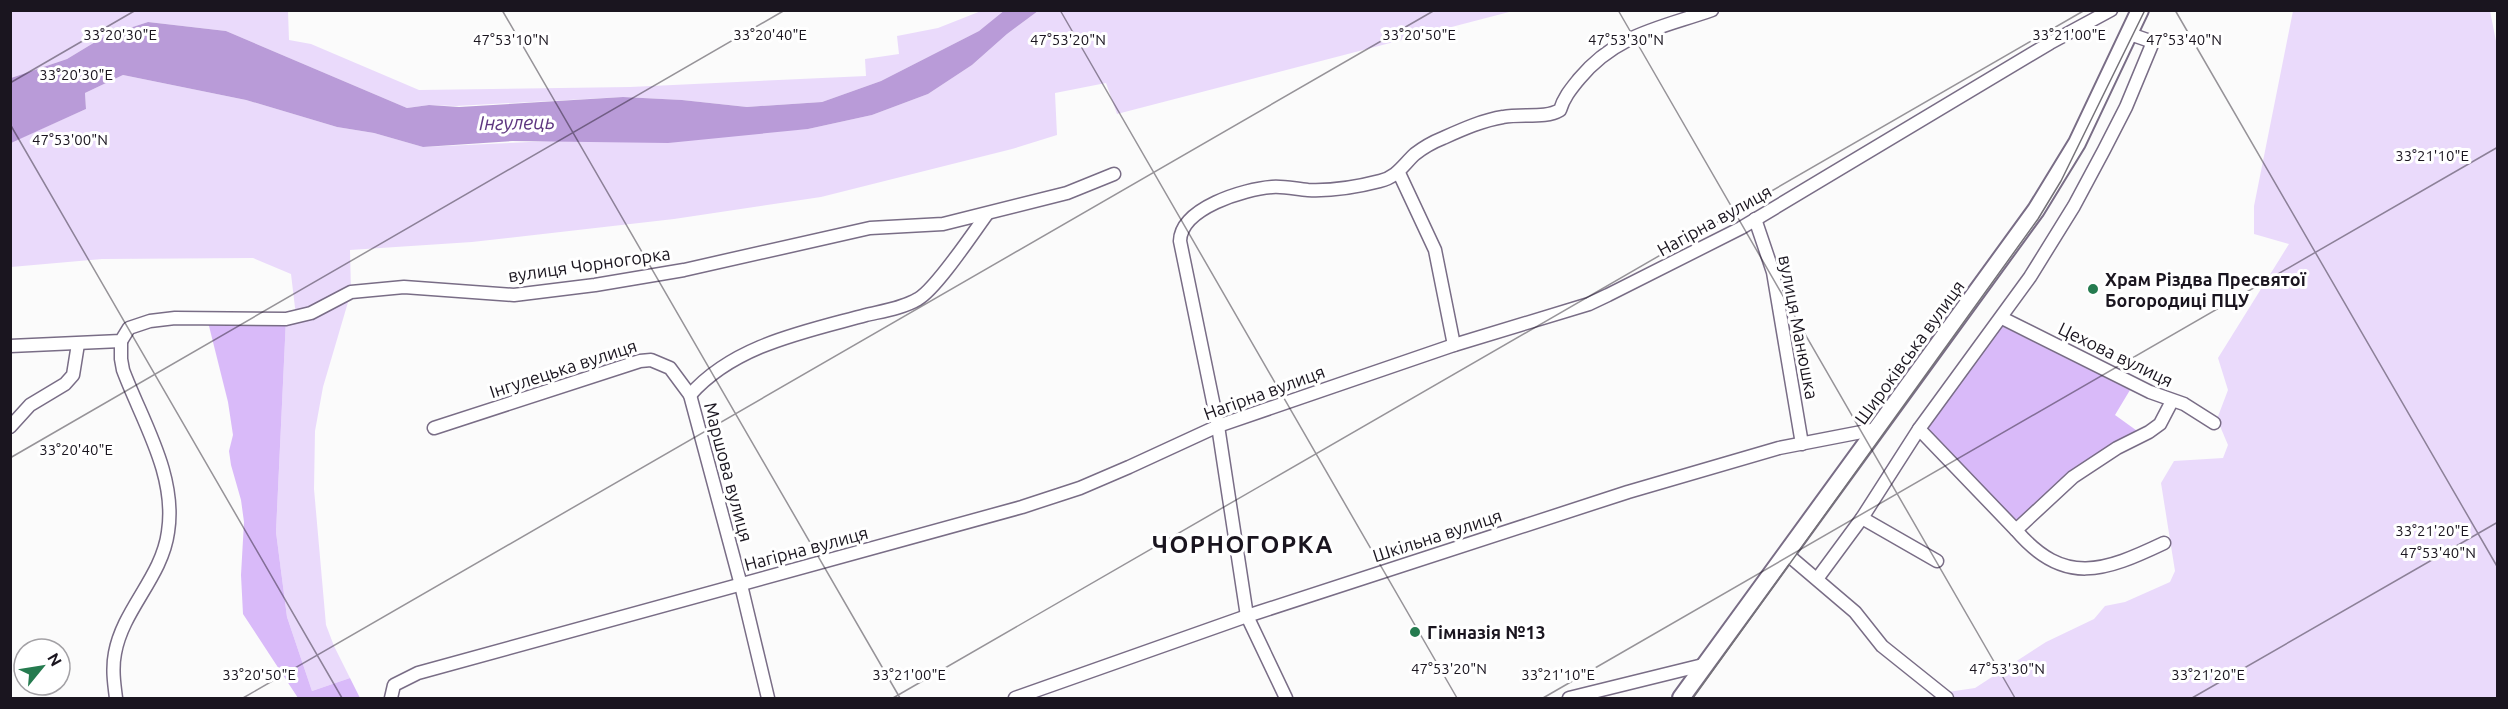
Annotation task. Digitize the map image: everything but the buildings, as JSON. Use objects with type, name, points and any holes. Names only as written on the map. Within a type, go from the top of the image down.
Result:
[{"type":"main road","name":"Широківська вулиця","points":[[1682,699],[2046,194],[2082,132],[2140,10]]},
{"type":"street","points":[[1286,699],[1247,616],[1218,426],[1180,241],[1181,231],[1192,218],[1238,193],[1274,187],[1311,190],[1336,189],[1379,182],[1399,173],[1427,145],[1472,127],[1501,117],[1553,114],[1560,110],[1563,99],[1588,68],[1611,49],[1641,32],[1712,10]]},
{"type":"street","name":"Нагірна вулиця","points":[[391,699],[394,685],[418,673],[1022,507],[1080,488],[1218,426],[1455,345],[1589,304],[1660,270],[1755,219],[2050,43],[2111,10]]},
{"type":"street","points":[[1817,579],[1862,518],[1919,429],[2031,277],[2074,206],[2126,107],[2153,42],[2130,33]]},
{"type":"street","points":[[1399,173],[1435,250],[1455,345]]},
{"type":"street","name":"вулиця Чорногорка","points":[[121,341],[124,332],[129,328],[150,321],[175,318],[286,319],[311,313],[351,292],[404,287],[514,295],[595,285],[684,270],[870,228],[943,224],[1067,193],[1114,174]]},
{"type":"street","points":[[690,395],[700,383],[719,369],[753,350],[819,327],[900,306],[920,298],[987,214]]},
{"type":"street","name":"вулиця Манюшка","points":[[1755,219],[1773,272],[1802,444]]},
{"type":"street","name":"Цехова вулиця","points":[[2002,318],[2172,401],[2184,404],[2214,423]]},
{"type":"street","points":[[10,346],[121,341],[123,370],[159,460],[170,509],[164,550],[115,650],[113,666],[116,699]]},
{"type":"street","points":[[10,427],[30,405],[65,384],[73,375],[78,344]]},
{"type":"street","name":"Інгулецька вулиця","points":[[434,428],[629,364],[651,360],[661,362],[670,368],[690,395]]},
{"type":"street","name":"Маршова вулиця","points":[[690,395],[741,585],[768,699]]},
{"type":"street","points":[[2016,530],[2073,477],[2117,448],[2160,424],[2172,401]]},
{"type":"street","name":"Шкільна вулиця","points":[[1015,699],[1247,616],[1628,492],[1802,444],[1877,429]]},
{"type":"street","points":[[1919,429],[2032,549],[2045,559],[2059,565],[2078,568],[2111,565],[2164,543]]},
{"type":"street","points":[[1862,518],[1937,561]]},
{"type":"street","points":[[1788,555],[1855,612],[1882,646],[1947,699]]},
{"type":"street","points":[[1569,699],[1707,664]]},
{"type":"shaded area","points":[[10,11],[288,11],[289,40],[311,44],[419,90],[630,87],[866,76],[865,59],[899,54],[897,36],[938,28],[981,11],[1005,11],[979,31],[881,81],[822,102],[747,107],[623,97],[456,106],[429,105],[407,108],[226,31],[148,22],[105,36],[67,59],[11,78]]},
{"type":"shaded area","points":[[1038,11],[1513,11],[1117,114],[1106,83],[1055,93],[1057,135],[1012,149],[821,197],[674,219],[472,242],[350,250],[351,292],[323,387],[315,431],[314,489],[326,625],[350,678],[312,691],[287,617],[276,532],[286,319],[296,316],[291,274],[253,258],[102,259],[11,267],[10,143],[86,109],[85,93],[123,75],[246,100],[337,127],[374,133],[423,147],[808,129],[872,115],[928,94],[972,65],[1007,34]]},
{"type":"shaded area","points":[[2293,11],[2490,11],[2498,51],[2497,698],[1947,698],[1941,693],[1975,688],[2046,642],[2094,619],[2105,606],[2125,602],[2170,582],[2175,571],[2161,483],[2174,461],[2223,458],[2228,445],[2217,419],[2228,390],[2218,358],[2289,244],[2254,234],[2254,206]]},
{"type":"shaded area","points":[[207,318],[286,319],[276,532],[287,617],[312,691],[350,678],[360,698],[298,698],[243,614],[241,575],[244,522],[229,451],[233,435],[228,402]]},
{"type":"shaded area","points":[[2002,326],[2130,390],[2115,415],[2140,433],[2015,524],[1923,428]]},
{"type":"water","name":"Інгулець","points":[[1005,10],[1038,11],[1007,34],[972,65],[928,94],[872,115],[808,129],[668,143],[512,141],[423,147],[374,133],[337,127],[246,100],[123,75],[85,93],[86,109],[11,143],[11,78],[67,59],[105,36],[148,22],[226,31],[407,108],[429,105],[459,107],[623,97],[747,107],[822,102],[881,81],[979,31]]},
{"type":"tram line","points":[[1693,698],[2038,219],[2061,181],[2145,10]]},
{"type":"place","name":"Храм Різдва Пресвятої Богородиці ПЦУ","points":[[2093,289]]},
{"type":"place","name":"Гімназія №13","points":[[1415,632]]},
{"type":"district","name":"ЧОРНОГОРКА","points":[[1243,544]]}]
